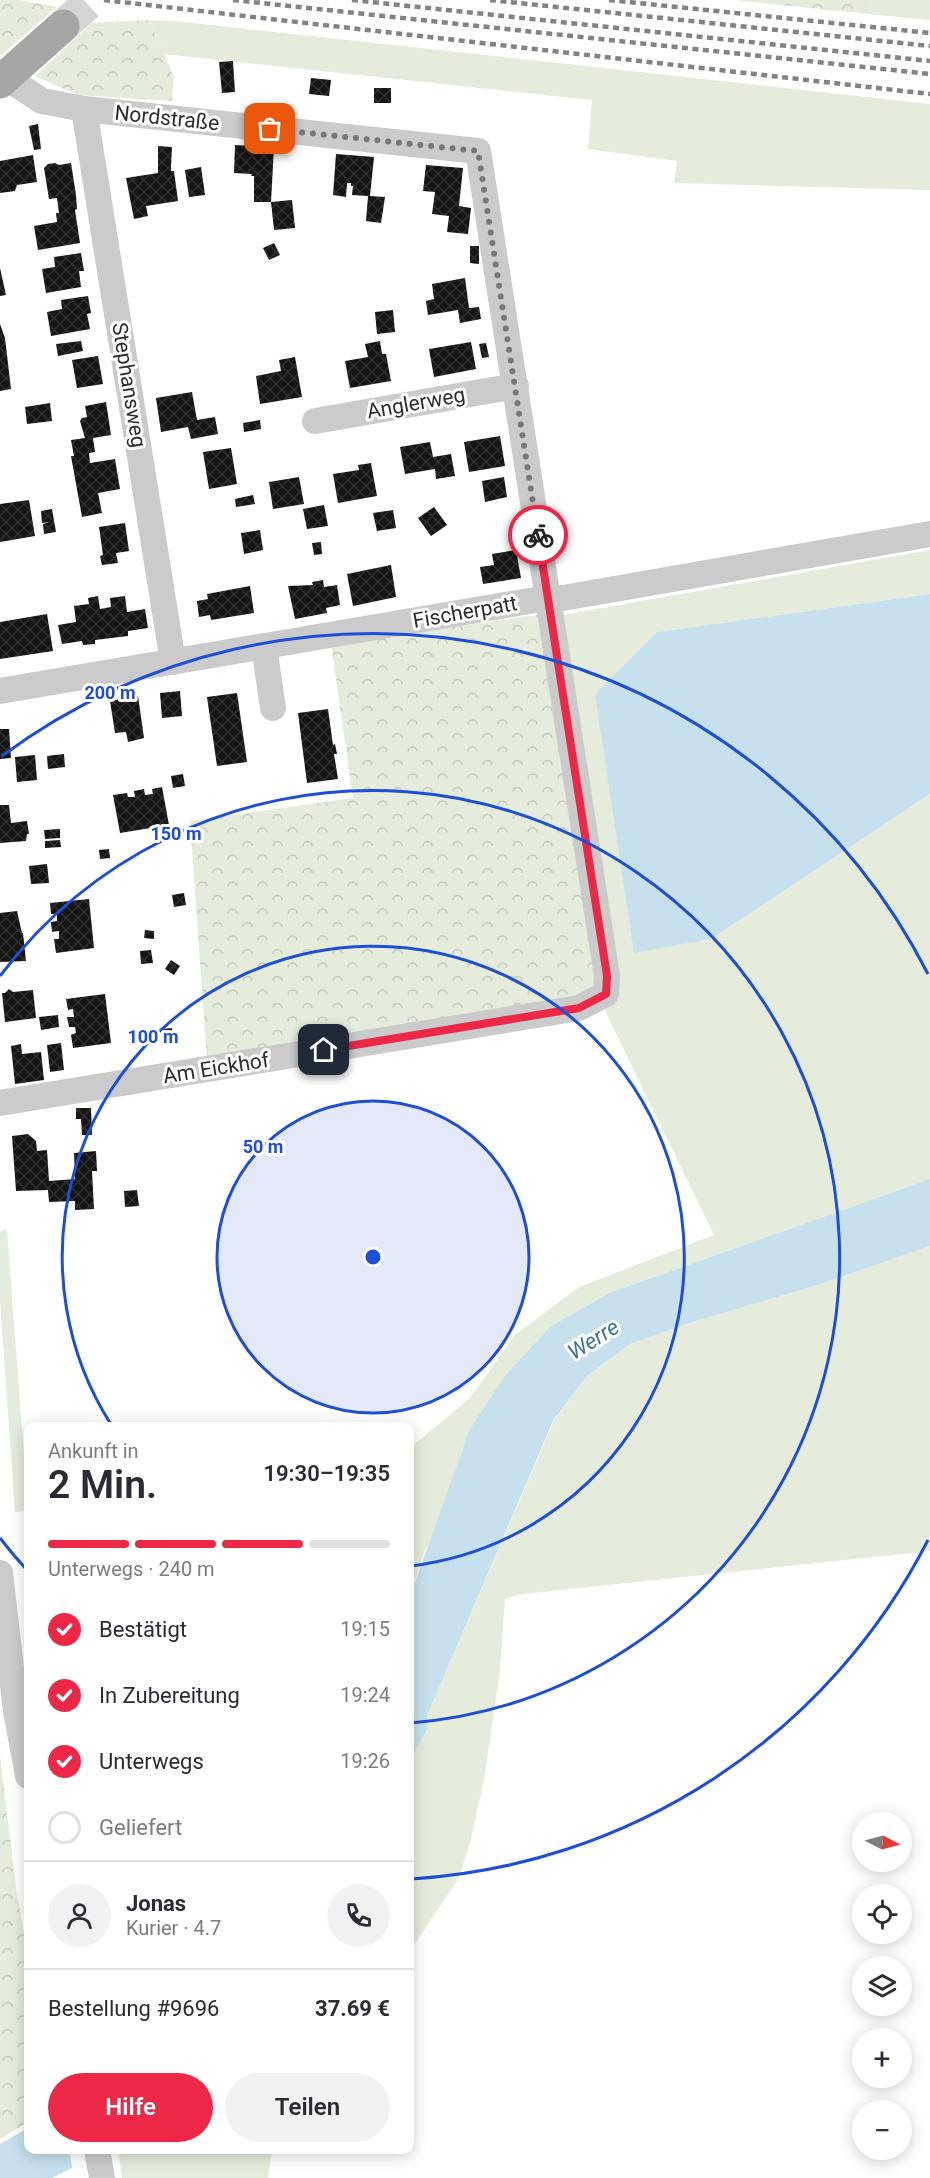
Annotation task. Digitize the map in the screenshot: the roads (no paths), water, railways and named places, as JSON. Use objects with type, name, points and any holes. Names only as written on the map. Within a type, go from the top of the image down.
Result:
[{"type":"main road","points":[[4,78],[63,26]]},
{"type":"street","name":"Nordstraße","points":[[4,78],[42,101],[84,109],[478,151],[516,386]]},
{"type":"street","name":"Stephansweg","points":[[84,109],[173,662]]},
{"type":"street","name":"Anglerweg","points":[[315,421],[516,386]]},
{"type":"street","points":[[516,386],[547,598]]},
{"type":"street","name":"Fischerpatt","points":[[0,691],[547,598],[563,598],[930,534]]},
{"type":"street","name":"Am Eickhof","points":[[0,1103],[579,1008],[606,994],[607,976],[547,598]]},
{"type":"street","points":[[264,646],[273,708]]},
{"type":"street","points":[[0,1573],[1,1603],[24,1754]]},
{"type":"street","points":[[98,2154],[102,2178]]},
{"type":"water","points":[[930,594],[930,794],[711,939],[634,953],[595,694],[657,632]]},
{"type":"water","name":"Werre","points":[[930,1179],[930,1246],[818,1285],[696,1321],[630,1344],[587,1376],[553,1421],[427,1716],[427,1730],[414,1753],[414,1585],[470,1429],[505,1376],[551,1326],[609,1293]]},
{"type":"water","points":[[24,2130],[24,2154],[99,2154],[52,2178],[0,2178],[0,2144]]},
{"type":"tunnel","points":[[63,26],[92,0]]},
{"type":"railway","points":[[104,0],[930,94]]},
{"type":"railway","points":[[233,0],[930,74]]},
{"type":"railway","points":[[352,0],[930,61]]},
{"type":"railway","points":[[490,0],[930,46]]},
{"type":"railway","points":[[609,0],[930,33]]}]
